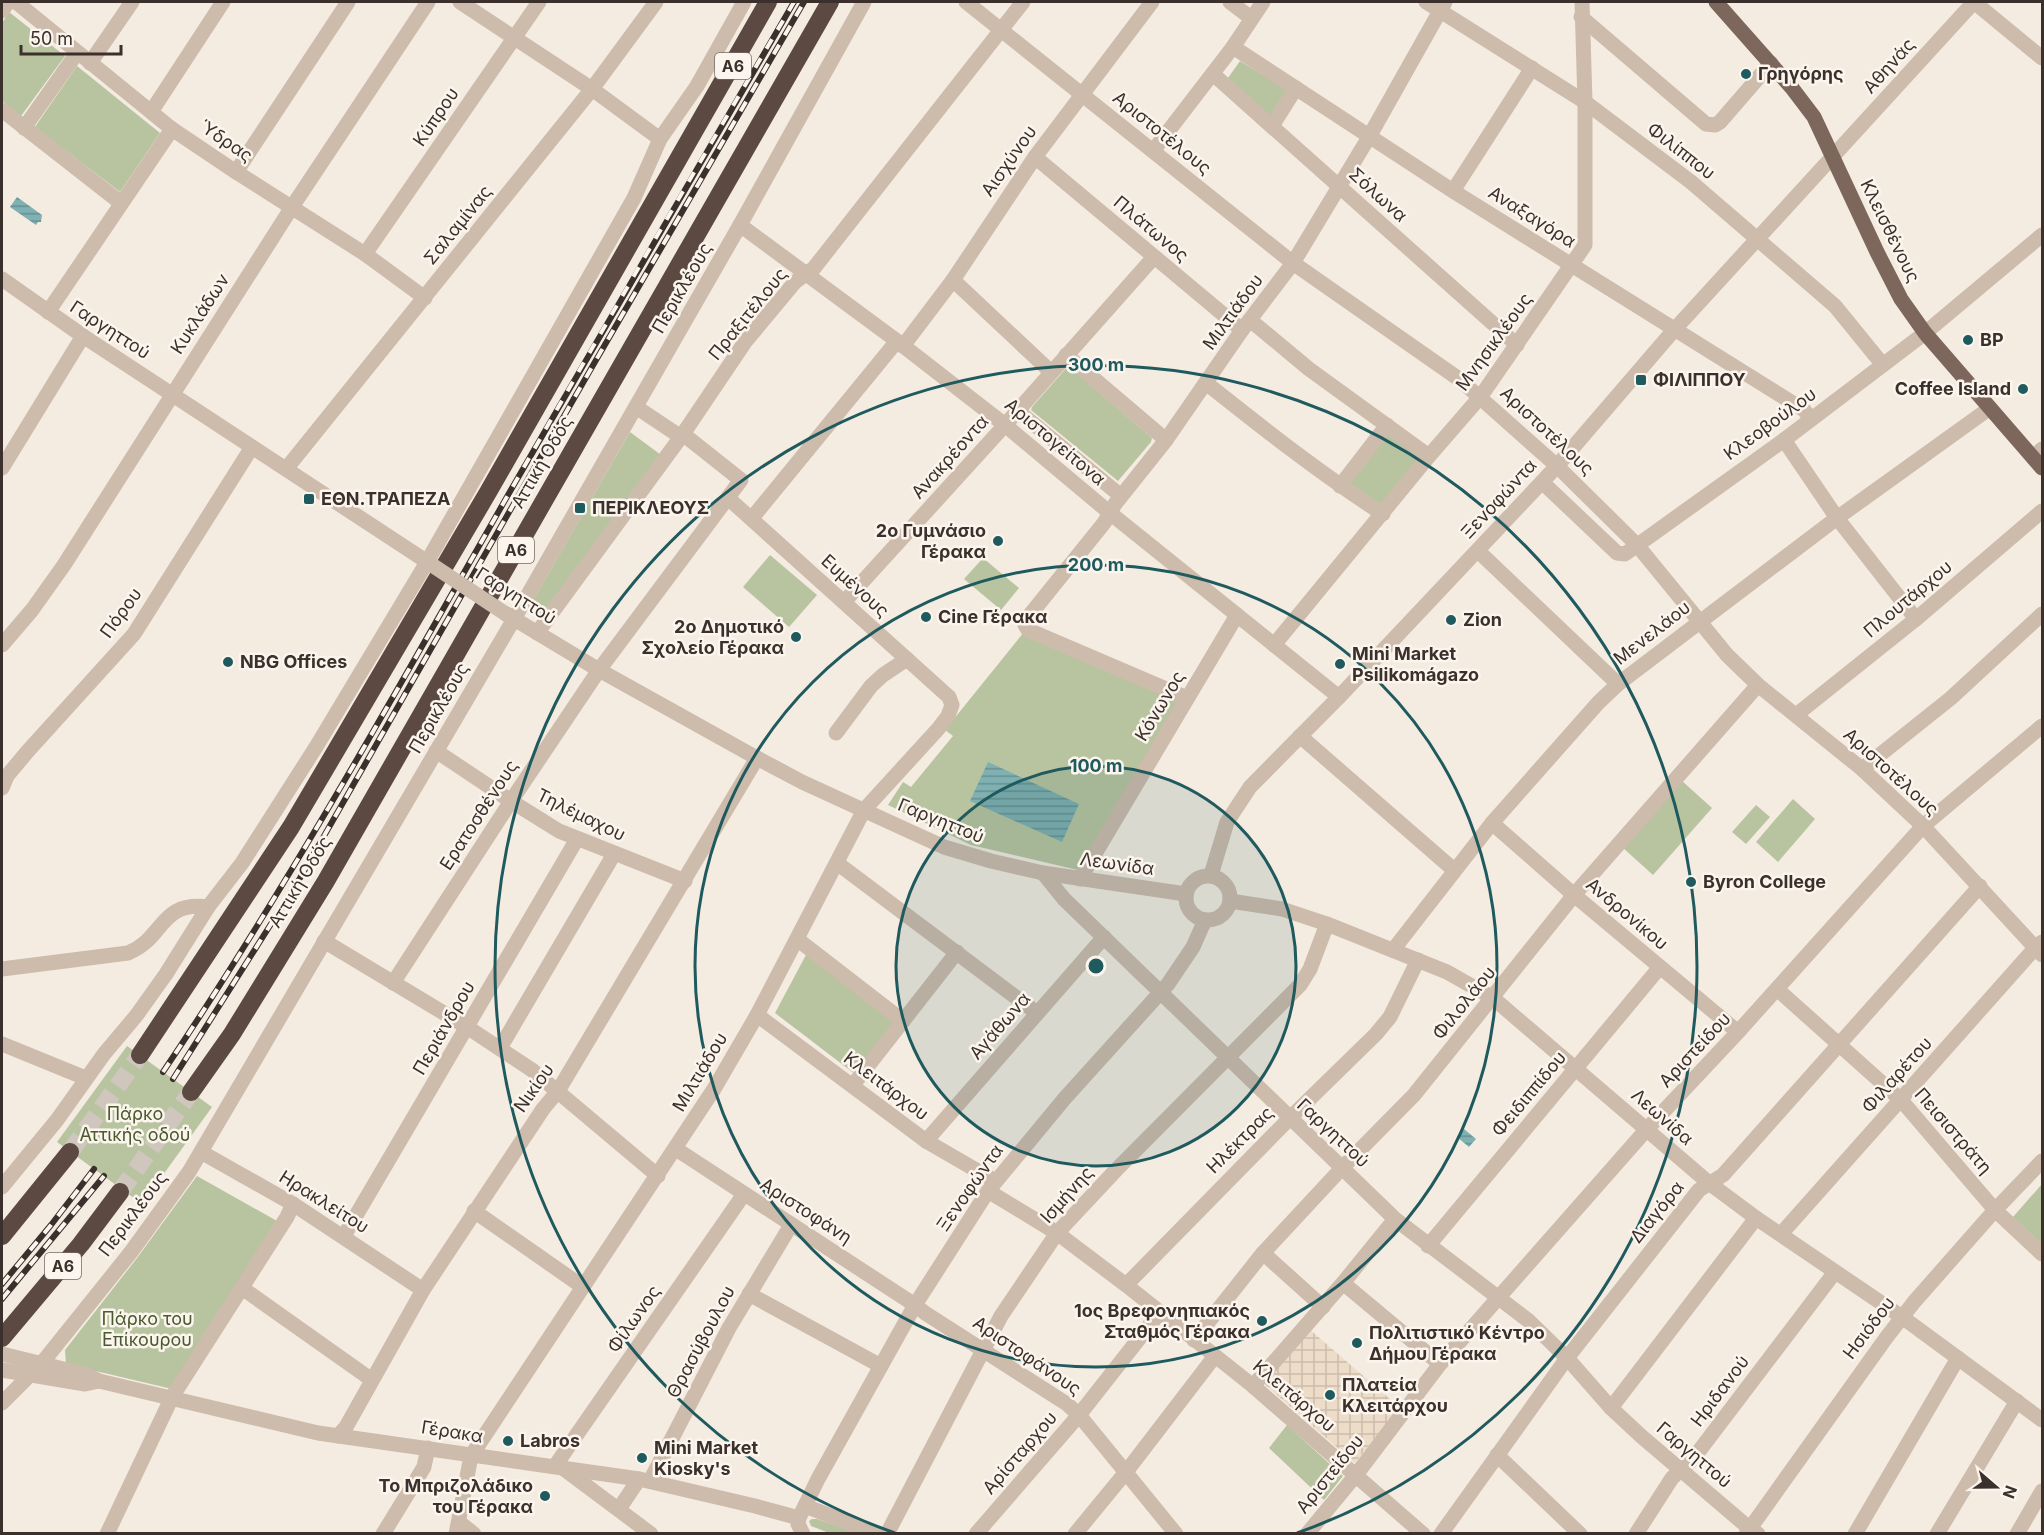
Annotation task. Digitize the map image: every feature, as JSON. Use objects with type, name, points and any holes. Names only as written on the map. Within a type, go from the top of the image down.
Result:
[{"type":"highway","name":"Αττική Οδός","points":[[140,1055],[291,827],[505,463],[768,2]]},
{"type":"highway","name":"Αττική Οδός","points":[[191,1092],[231,1034],[326,881],[831,2]]},
{"type":"highway","points":[[2,1236],[70,1152]]},
{"type":"highway","name":"Α6","points":[[2,1338],[74,1252],[120,1191]]},
{"type":"main road","name":"Κλεισθένους","points":[[1716,2],[1809,110],[1901,299],[1925,333],[1990,408],[2039,458]]},
{"type":"street","points":[[2,11],[8,2]]},
{"type":"street","name":"Ύδρας","points":[[16,2],[172,129],[365,254],[425,298]]},
{"type":"street","points":[[90,63],[132,2]]},
{"type":"street","points":[[151,112],[223,2]]},
{"type":"street","points":[[236,172],[348,2]]},
{"type":"street","name":"Κυκλάδων","points":[[2,645],[32,610],[64,565],[292,207],[428,2]]},
{"type":"street","points":[[460,2],[592,89],[660,139]]},
{"type":"street","name":"Κύπρου","points":[[365,254],[539,2]]},
{"type":"street","name":"Σαλαμίνας","points":[[286,470],[592,89],[656,2]]},
{"type":"street","points":[[2,1186],[57,1120],[166,974],[208,907],[242,863],[304,766],[429,564],[634,198],[660,139],[697,86],[744,2]]},
{"type":"street","name":"Περικλέους","points":[[2,1403],[42,1363],[137,1244],[201,1152],[436,751],[510,616],[636,407],[864,2]]},
{"type":"street","name":"Αριστοτέλους","points":[[966,2],[1293,263],[1481,396],[1557,466],[1637,545],[1727,655],[1758,685],[1862,769],[1923,826],[2040,948]]},
{"type":"street","name":"Πραξιτέλους","points":[[537,633],[682,436],[745,342],[795,282],[806,275],[885,179],[1023,2]]},
{"type":"street","name":"Αισχύνου","points":[[752,518],[953,280],[1035,157],[1152,2]]},
{"type":"street","points":[[1230,2],[1251,18]]},
{"type":"street","points":[[1153,151],[1233,47],[1263,2]]},
{"type":"street","name":"Μνησικλέους","points":[[1274,645],[1481,396],[1585,245],[1582,2]]},
{"type":"street","points":[[1974,2],[2043,58]]},
{"type":"street","name":"Αθηνάς","points":[[1833,156],[1974,2]]},
{"type":"street","name":"Φιλίππου","points":[[1437,4],[1585,102],[1691,182],[1835,306],[1883,365]]},
{"type":"street","name":"Μιλτιάδου","points":[[1187,698],[1028,630],[1025,625],[1029,616],[1104,523],[1121,496],[1166,440],[1246,325],[1293,263],[1370,136],[1437,4]]},
{"type":"street","points":[[1581,17],[1706,124],[1713,125],[1720,122],[1770,63]]},
{"type":"street","name":"Αναξαγόρα","points":[[1233,47],[1454,191],[1804,410],[1811,419]]},
{"type":"street","points":[[24,128],[77,53]]},
{"type":"street","points":[[1454,191],[1532,68]]},
{"type":"street","name":"Σόλωνα","points":[[1213,74],[1517,345]]},
{"type":"street","points":[[1272,126],[1296,88]]},
{"type":"street","points":[[2,110],[121,203]]},
{"type":"street","points":[[48,312],[172,129]]},
{"type":"street","name":"Ξενοφώντα","points":[[1210,875],[1225,828],[1250,787],[1339,698],[1557,466],[1674,330],[1833,156]]},
{"type":"street","name":"Πλάτωνος","points":[[1035,157],[1155,257],[1429,456]]},
{"type":"street","name":"Αριστογείτονα","points":[[740,225],[900,343],[1005,425],[1339,698]]},
{"type":"street","name":"Κλεοβούλου","points":[[1637,545],[1784,440],[1925,333],[2043,235]]},
{"type":"street","name":"Ανακρέοντα","points":[[844,602],[1155,257]]},
{"type":"street","name":"Γαργηττού","points":[[2,279],[83,336],[429,564],[599,670],[802,782],[944,847],[1043,873],[1064,899],[1395,1219],[1529,1321],[1567,1358],[1611,1408],[1751,1532]]},
{"type":"street","points":[[953,280],[1052,372]]},
{"type":"street","points":[[2,468],[83,336]]},
{"type":"street","points":[[1066,356],[1166,440]]},
{"type":"street","points":[[1206,383],[1274,438],[1383,514]]},
{"type":"street","points":[[636,407],[682,436]]},
{"type":"street","name":"Μενελάου","points":[[1394,950],[1492,823],[1598,703],[1618,684],[1838,518],[1990,408]]},
{"type":"street","points":[[1018,411],[1121,496]]},
{"type":"street","points":[[1340,486],[1387,425]]},
{"type":"street","name":"Ερατοσθένους","points":[[393,983],[599,670],[741,480],[682,436]]},
{"type":"street","points":[[1784,440],[1838,518],[1916,619]]},
{"type":"street","name":"Πόρου","points":[[3,779],[134,634],[252,447]]},
{"type":"street","points":[[1542,482],[1617,553],[1625,554],[1637,545]]},
{"type":"street","name":"Ευμένους","points":[[728,498],[949,697],[952,705]]},
{"type":"street","name":"Πλουτάρχου","points":[[1796,715],[1916,619],[2043,511]]},
{"type":"street","points":[[1478,551],[1618,684]]},
{"type":"street","points":[[1862,769],[1951,698],[2043,614]]},
{"type":"street","name":"Κόνωνος","points":[[1080,879],[1237,615]]},
{"type":"street","points":[[836,733],[871,686],[907,659]]},
{"type":"street","name":"Φιλολάου","points":[[1194,1340],[1263,1253],[1414,1095],[1574,895],[1758,685]]},
{"type":"street","name":"Μιλτιάδου","points":[[471,1456],[714,1089],[757,1015],[864,810],[938,729],[948,716],[952,705]]},
{"type":"street","name":"Αριστείδου","points":[[1309,1533],[1440,1364],[1647,1129],[1738,1032],[1923,826],[2043,726]]},
{"type":"street","points":[[1300,736],[1454,870]]},
{"type":"street","name":"Τηλέμαχου","points":[[436,751],[559,831],[685,882]]},
{"type":"street","name":"Νικίου","points":[[338,1436],[346,1427],[423,1290],[543,1109],[558,1091],[685,882],[757,758]]},
{"type":"street","name":"Ανδρονίκου","points":[[1492,823],[1738,1032]]},
{"type":"street","name":"Περιάνδρου","points":[[344,1236],[577,839]]},
{"type":"street","points":[[500,1048],[614,854]]},
{"type":"street","points":[[837,863],[1037,1013]]},
{"type":"street","name":"Λεωνίδα","points":[[1043,873],[1186,894]]},
{"type":"street","points":[[1210,875],[1227,887],[1230,901],[1224,913],[1205,920],[1192,914],[1188,908],[1186,894],[1192,882],[1210,875]]},
{"type":"street","name":"Διαγόρα","points":[[1441,1533],[1567,1358],[1700,1190],[1723,1175],[1980,886]]},
{"type":"street","name":"Λεωνίδα","points":[[1230,901],[1282,909],[1327,924],[1418,960],[1470,984],[1493,998],[1709,1183],[1756,1218],[1902,1317],[2017,1401],[2039,1412]]},
{"type":"street","points":[[2,969],[128,953],[141,948],[174,911],[194,905],[208,907]]},
{"type":"street","name":"Ξενοφώντα","points":[[802,1519],[818,1479],[915,1305],[992,1186],[1065,1098],[1179,970],[1205,920]]},
{"type":"street","name":"Ισμήνης","points":[[887,1533],[1010,1301],[1057,1233],[1116,1170],[1300,985],[1310,969],[1327,924]]},
{"type":"street","name":"Αγάθωνα","points":[[926,1141],[1104,937]]},
{"type":"street","points":[[797,939],[903,1021]]},
{"type":"street","points":[[324,941],[500,1048],[558,1091],[658,1176]]},
{"type":"street","name":"Φιλαρέτου","points":[[1780,1234],[2040,948]]},
{"type":"street","points":[[853,1085],[957,952]]},
{"type":"street","name":"Ηλέκτρας","points":[[1126,1285],[1376,1034],[1390,1017],[1418,960]]},
{"type":"street","name":"Φειδιππίδου","points":[[1428,1246],[1660,967]]},
{"type":"street","name":"Πεισιστράτη","points":[[1777,989],[1901,1100],[1995,1210],[2043,1254]]},
{"type":"street","name":"Κλειτάρχου","points":[[757,1015],[926,1141],[992,1186],[1126,1285],[1253,1386],[1423,1533]]},
{"type":"street","points":[[2,1044],[86,1080]]},
{"type":"street","name":"Αριστοφάνη","points":[[676,1149],[915,1305]]},
{"type":"street","name":"Ηρακλείτου","points":[[201,1152],[293,1204],[423,1290]]},
{"type":"street","name":"Ησιόδου","points":[[1751,1532],[1902,1317],[1995,1210],[2043,1161]]},
{"type":"street","name":"Φίλωνος","points":[[558,1466],[744,1194]]},
{"type":"street","points":[[107,1533],[171,1398],[287,1217],[293,1204]]},
{"type":"street","points":[[474,1211],[584,1287]]},
{"type":"street","points":[[1611,1408],[1756,1218]]},
{"type":"street","points":[[1253,1386],[1323,1307],[1395,1219]]},
{"type":"street","name":"Θρασύβουλου","points":[[619,1509],[644,1480],[729,1328],[791,1225]]},
{"type":"street","points":[[1263,1253],[1323,1307]]},
{"type":"street","name":"Ηριδανού","points":[[1636,1533],[1672,1478],[1693,1459],[1834,1272]]},
{"type":"street","points":[[1343,1283],[1440,1364]]},
{"type":"street","points":[[242,1288],[372,1380]]},
{"type":"street","points":[[749,1294],[881,1366]]},
{"type":"street","name":"Αριστοφάνους","points":[[915,1305],[1067,1404],[1079,1415],[1176,1533]]},
{"type":"street","name":"Αρίσταρχου","points":[[976,1533],[1079,1415],[1160,1312]]},
{"type":"street","name":"Γέρακα","points":[[2,1354],[88,1375],[99,1381],[338,1436],[644,1480],[802,1519],[878,1533]]},
{"type":"street","points":[[1075,1533],[1126,1472],[1215,1356]]},
{"type":"street","points":[[1855,1533],[1958,1358]]},
{"type":"street","name":"Γέρακα","points":[[2,1371],[85,1384],[99,1381]]},
{"type":"street","points":[[1937,1533],[2017,1401]]},
{"type":"street","points":[[382,1533],[424,1467],[428,1448]]},
{"type":"street","points":[[1497,1455],[1580,1533]]},
{"type":"street","points":[[471,1456],[457,1528],[474,1533]]},
{"type":"street","points":[[558,1466],[651,1533]]},
{"type":"street","points":[[2017,1533],[2043,1491]]},
{"type":"green space","points":[[9,12],[65,56],[21,116],[2,101],[2,23]]},
{"type":"green space","points":[[1240,61],[1290,92],[1272,119],[1228,78]]},
{"type":"green space","points":[[77,66],[160,133],[120,192],[35,127]]},
{"type":"green space","points":[[1068,366],[1152,438],[1118,481],[1031,410]]},
{"type":"green space","points":[[630,432],[661,455],[539,618],[529,612],[531,604]]},
{"type":"green space","points":[[1388,433],[1420,458],[1381,505],[1349,483]]},
{"type":"green space","points":[[770,555],[817,595],[789,627],[743,587]]},
{"type":"green space","points":[[983,558],[1019,588],[1001,610],[964,579]]},
{"type":"green space","points":[[1024,632],[1182,699],[1082,871],[971,845],[888,805],[903,782],[911,787],[953,736],[945,730]]},
{"type":"green space","points":[[1682,781],[1712,808],[1653,875],[1622,847]]},
{"type":"green space","points":[[1793,799],[1815,819],[1778,862],[1756,842]]},
{"type":"green space","points":[[1756,805],[1770,817],[1746,844],[1732,832]]},
{"type":"green space","points":[[806,955],[894,1022],[855,1074],[775,1013]]},
{"type":"green space","name":"Πάρκο Αττικής οδού","points":[[127,1046],[212,1107],[142,1204],[57,1142]]},
{"type":"green space","name":"Πάρκο του Επίκουρου","points":[[197,1176],[277,1221],[172,1389],[66,1364],[65,1350]]},
{"type":"green space","points":[[2042,1184],[2042,1244],[2013,1217]]},
{"type":"green space","points":[[1287,1425],[1343,1476],[1324,1500],[1269,1448]]},
{"type":"green space","points":[[812,1519],[858,1533],[829,1533],[811,1526],[809,1521]]},
{"type":"shaded area","name":"Πλατεία Κλειτάρχου","points":[[1308,1328],[1399,1407],[1355,1463],[1262,1382]]},
{"type":"water","points":[[17,197],[42,215],[41,222],[36,225],[10,207]]},
{"type":"water","points":[[988,762],[1079,804],[1062,842],[970,801]]},
{"type":"water","points":[[1464,1129],[1476,1139],[1469,1147],[1457,1137]]},
{"type":"tunnel","points":[[70,1152],[140,1055]]},
{"type":"tunnel","points":[[120,1192],[191,1092]]},
{"type":"railway","points":[[163,1072],[300,856],[794,2]]},
{"type":"railway","points":[[173,1079],[300,878],[804,2]]},
{"type":"railway","points":[[2,1284],[94,1169]]},
{"type":"railway","points":[[2,1299],[104,1176]]},
{"type":"place","name":"Γρηγόρης","points":[[1746,74]]},
{"type":"place","name":"BP","points":[[1968,340]]},
{"type":"place","name":"ΦΙΛΙΠΠΟΥ","points":[[1641,380]]},
{"type":"place","name":"Coffee Island","points":[[2023,389]]},
{"type":"place","name":"ΕΘΝ.ΤΡΑΠΕΖΑ","points":[[309,499]]},
{"type":"place","name":"ΠΕΡΙΚΛΕΟΥΣ","points":[[580,508]]},
{"type":"place","name":"2ο Γυμνάσιο Γέρακα","points":[[998,541]]},
{"type":"place","name":"Cine Γέρακα","points":[[926,617]]},
{"type":"place","name":"Zion","points":[[1451,620]]},
{"type":"place","name":"2ο Δημοτικό Σχολείο Γέρακα","points":[[796,637]]},
{"type":"place","name":"NBG Offices","points":[[228,662]]},
{"type":"place","name":"Mini Market Psilikomágazo","points":[[1340,664]]},
{"type":"place","name":"Byron College","points":[[1691,882]]},
{"type":"place","name":"1ος Βρεφονηπιακός Σταθμός Γέρακα","points":[[1262,1321]]},
{"type":"place","name":"Πολιτιστικό Κέντρο Δήμου Γέρακα","points":[[1357,1343]]},
{"type":"place","name":"Πλατεία Κλειτάρχου","points":[[1330,1395]]},
{"type":"place","name":"Labros","points":[[508,1441]]},
{"type":"place","name":"Mini Market Kiosky's","points":[[642,1458]]},
{"type":"place","name":"Το Μπριζολάδικο του Γέρακα","points":[[545,1496]]}]
